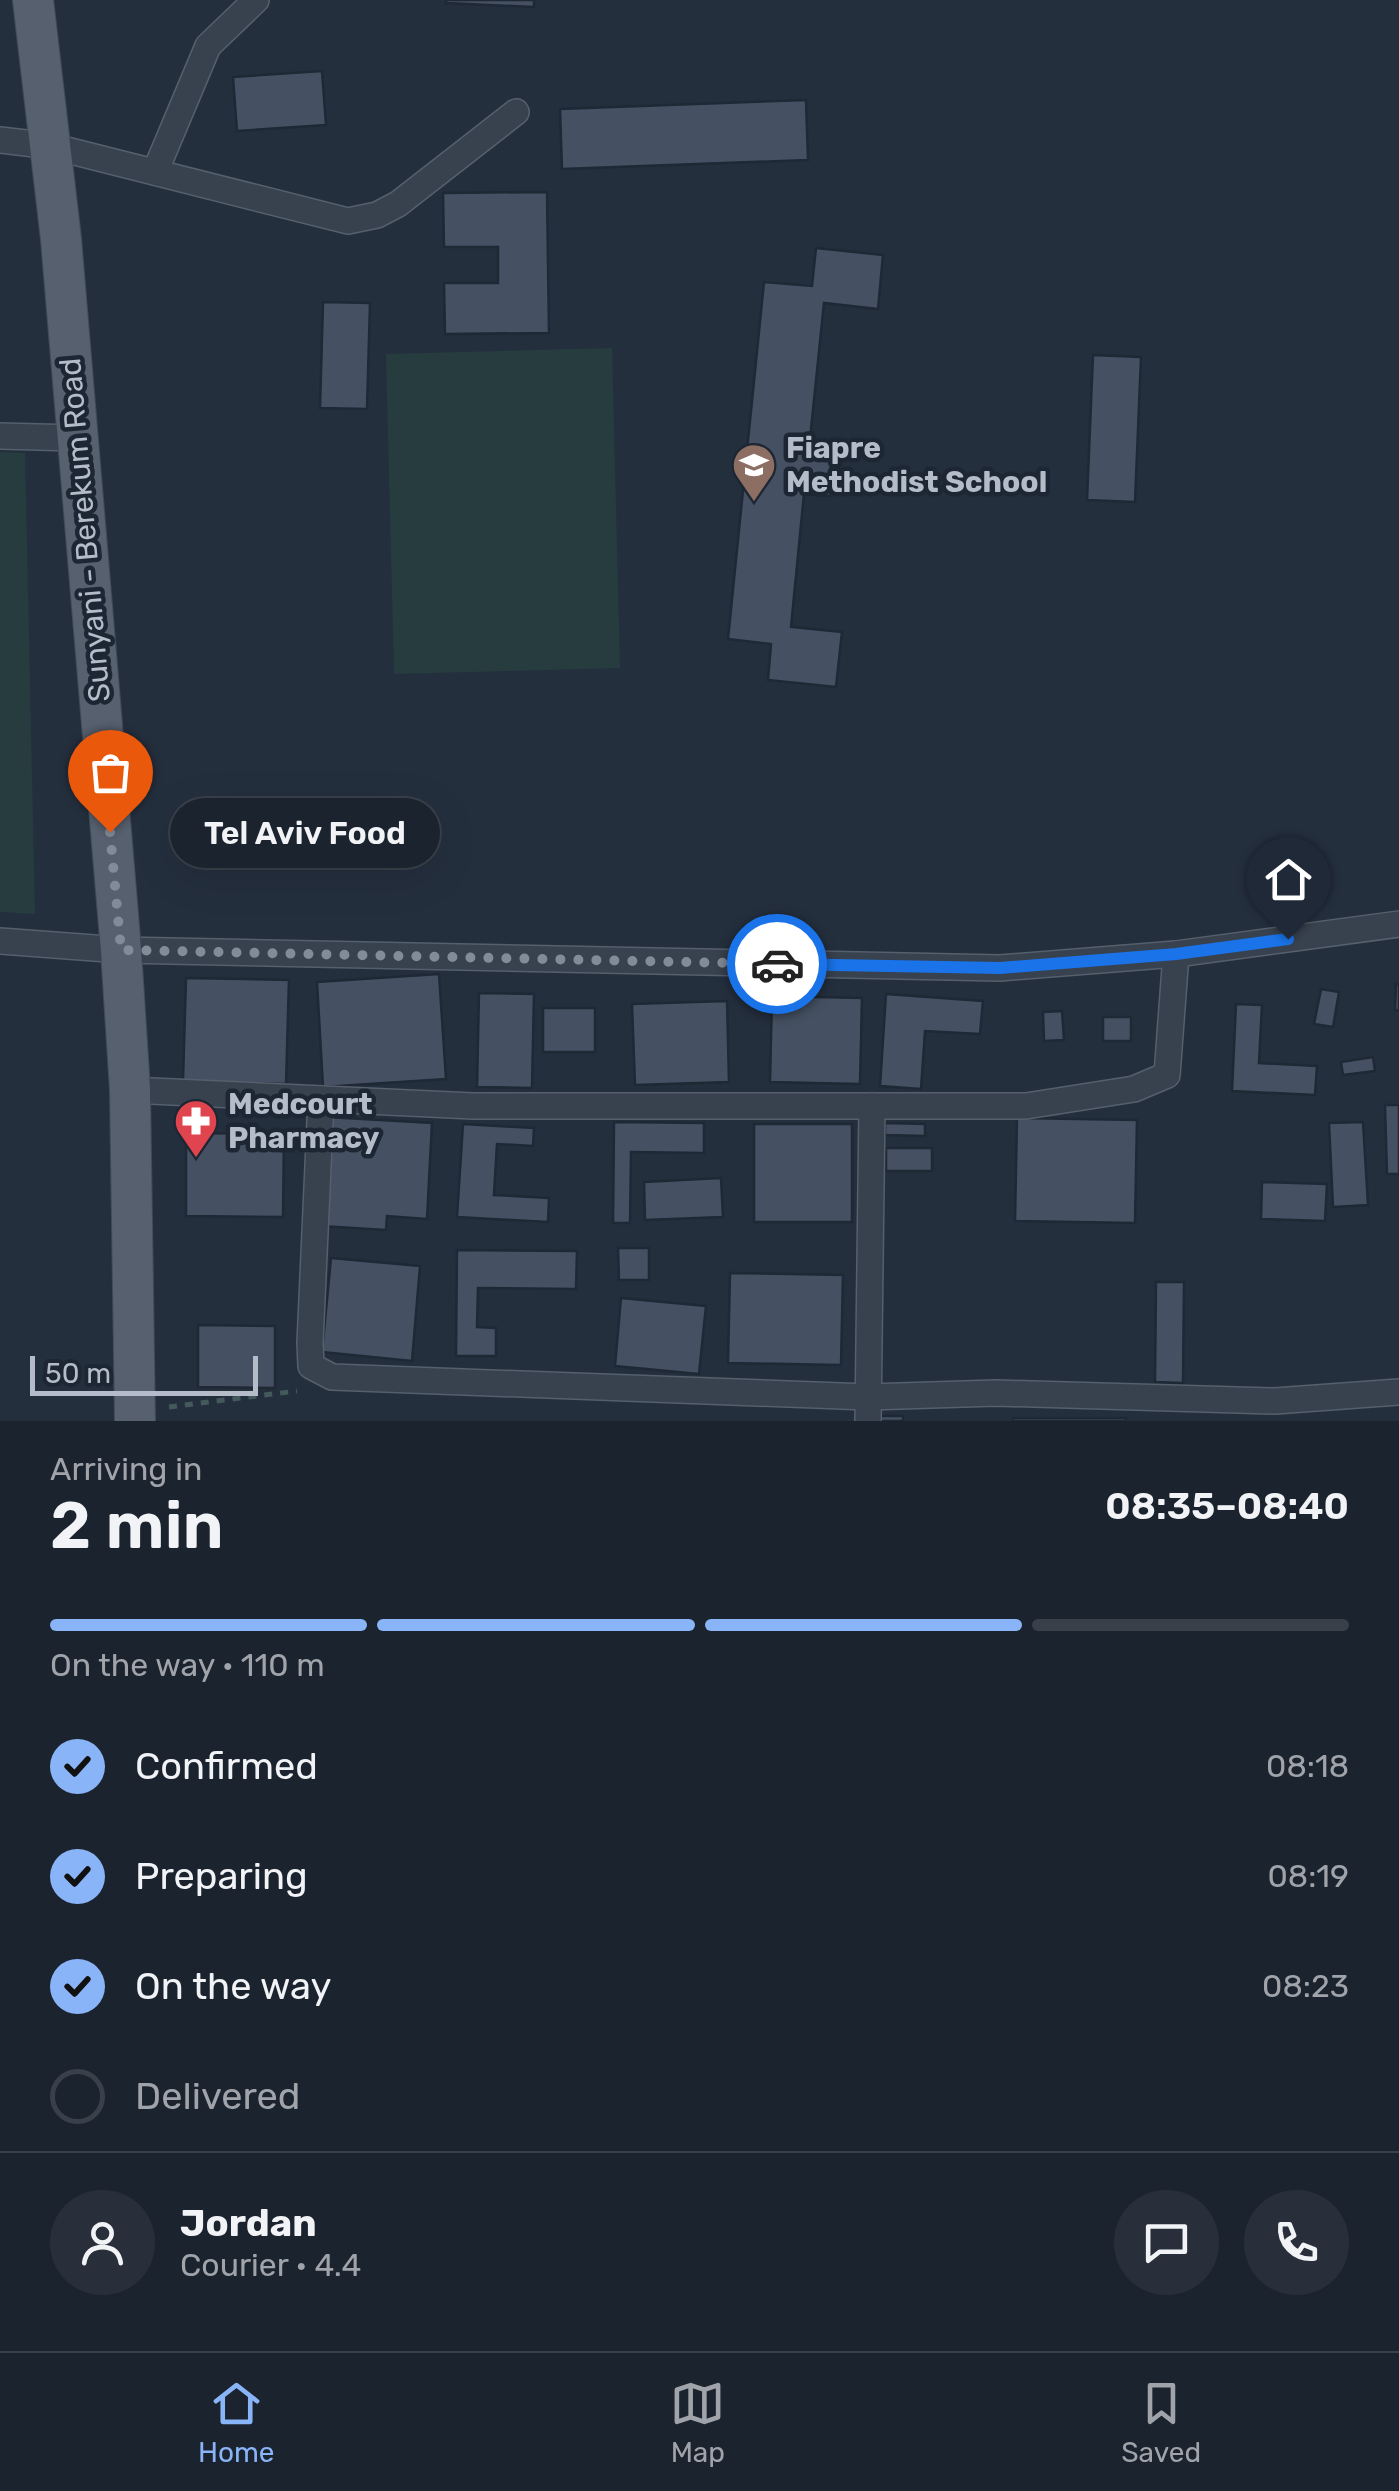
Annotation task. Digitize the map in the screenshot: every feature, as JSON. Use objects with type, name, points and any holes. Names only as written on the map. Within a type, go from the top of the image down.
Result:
[{"type":"main road","name":"Sunyani - Berekum Road","points":[[33,0],[51,146],[121,950],[130,1090],[135,1416]]},
{"type":"street","points":[[155,172],[208,46],[256,0]]},
{"type":"street","points":[[0,140],[51,146],[348,221],[398,204],[516,112]]},
{"type":"street","points":[[0,436],[77,438]]},
{"type":"street","points":[[0,942],[121,950],[1000,968],[1176,954],[1399,924]]},
{"type":"street","points":[[130,1090],[473,1106],[1026,1106],[1134,1089],[1168,1075],[1176,954]]},
{"type":"street","points":[[321,1099],[310,1343],[311,1366],[332,1377],[868,1409],[996,1393],[1275,1401],[1399,1392]]},
{"type":"street","points":[[868,1409],[872,1106]]},
{"type":"path","points":[[135,1416],[300,1391],[332,1377]]},
{"type":"green space","points":[[612,348],[620,668],[394,674],[386,354]]},
{"type":"green space","points":[[0,452],[25,453],[35,914],[0,912]]},
{"type":"building","points":[[534,0],[534,7],[446,3]]},
{"type":"building","points":[[322,71],[326,125],[237,131],[233,77]]},
{"type":"building","points":[[806,100],[808,160],[562,169],[560,109]]},
{"type":"building","points":[[547,192],[549,333],[445,334],[444,283],[498,283],[498,247],[444,247],[443,193]]},
{"type":"building","points":[[816,248],[883,255],[878,309],[824,303],[810,439],[835,441],[830,496],[804,494],[791,627],[842,632],[836,687],[768,680],[771,644],[728,639],[764,282],[812,286]]},
{"type":"building","points":[[323,302],[370,303],[367,409],[320,408]]},
{"type":"building","points":[[1093,355],[1141,357],[1135,502],[1087,500]]},
{"type":"building","points":[[439,974],[446,1079],[323,1087],[317,982]]},
{"type":"building","points":[[186,978],[289,980],[286,1084],[183,1081]]},
{"type":"building","points":[[1399,984],[1399,1010],[1395,1010]]},
{"type":"building","points":[[1321,989],[1339,992],[1333,1027],[1314,1024]]},
{"type":"building","points":[[479,993],[534,994],[532,1088],[477,1087]]},
{"type":"building","points":[[886,994],[983,1001],[980,1034],[925,1031],[921,1089],[880,1086]]},
{"type":"building","points":[[772,996],[862,998],[860,1084],[770,1082]]},
{"type":"building","points":[[727,1001],[729,1082],[635,1085],[632,1004]]},
{"type":"building","points":[[1236,1004],[1262,1005],[1259,1063],[1317,1066],[1315,1095],[1232,1091]]},
{"type":"building","points":[[543,1008],[595,1008],[595,1052],[543,1052]]},
{"type":"building","points":[[1062,1011],[1064,1040],[1044,1041],[1043,1012]]},
{"type":"building","points":[[1103,1017],[1131,1017],[1131,1041],[1103,1041]]},
{"type":"building","points":[[1373,1057],[1375,1071],[1343,1075],[1341,1062]]},
{"type":"building","points":[[1385,1105],[1399,1105],[1399,1174],[1387,1174]]},
{"type":"building","points":[[327,1117],[432,1123],[427,1219],[387,1216],[386,1230],[321,1226]]},
{"type":"building","points":[[1017,1118],[1137,1120],[1135,1223],[1015,1221]]},
{"type":"building","points":[[614,1122],[704,1123],[704,1153],[631,1152],[630,1223],[613,1223]]},
{"type":"building","points":[[1363,1122],[1368,1205],[1333,1207],[1329,1123]]},
{"type":"building","points":[[885,1123],[925,1124],[925,1136],[885,1135]]},
{"type":"building","points":[[463,1124],[534,1128],[533,1146],[497,1144],[494,1195],[549,1198],[548,1222],[457,1217]]},
{"type":"building","points":[[754,1124],[852,1124],[852,1222],[754,1222]]},
{"type":"building","points":[[186,1133],[284,1134],[283,1217],[186,1216]]},
{"type":"building","points":[[886,1148],[932,1148],[932,1171],[886,1171]]},
{"type":"building","points":[[721,1178],[723,1217],[645,1220],[644,1182]]},
{"type":"building","points":[[1262,1182],[1327,1184],[1325,1221],[1261,1219]]},
{"type":"building","points":[[618,1248],[649,1248],[649,1280],[619,1280]]},
{"type":"building","points":[[457,1250],[577,1251],[576,1289],[478,1288],[477,1327],[496,1328],[496,1356],[456,1356]]},
{"type":"building","points":[[331,1258],[420,1266],[412,1361],[322,1352]]},
{"type":"building","points":[[730,1273],[843,1275],[841,1365],[728,1363]]},
{"type":"building","points":[[1156,1282],[1184,1282],[1183,1383],[1155,1382]]},
{"type":"building","points":[[621,1298],[706,1306],[699,1374],[615,1366]]},
{"type":"building","points":[[198,1325],[275,1326],[275,1388],[198,1387]]},
{"type":"building","points":[[873,1416],[903,1416],[903,1421],[873,1421]]},
{"type":"building","points":[[1126,1418],[1126,1421],[1013,1421]]},
{"type":"way so far","points":[[110,832],[121,950],[777,964]]},
{"type":"place","name":"Fiapre Methodist School","points":[[754,503]]},
{"type":"place","name":"Tel Aviv Food","points":[[110,832]]},
{"type":"place","name":"Medcourt Pharmacy","points":[[196,1159]]},
{"type":"route","points":[[777,964],[1000,968],[1176,954],[1288,939]]}]
